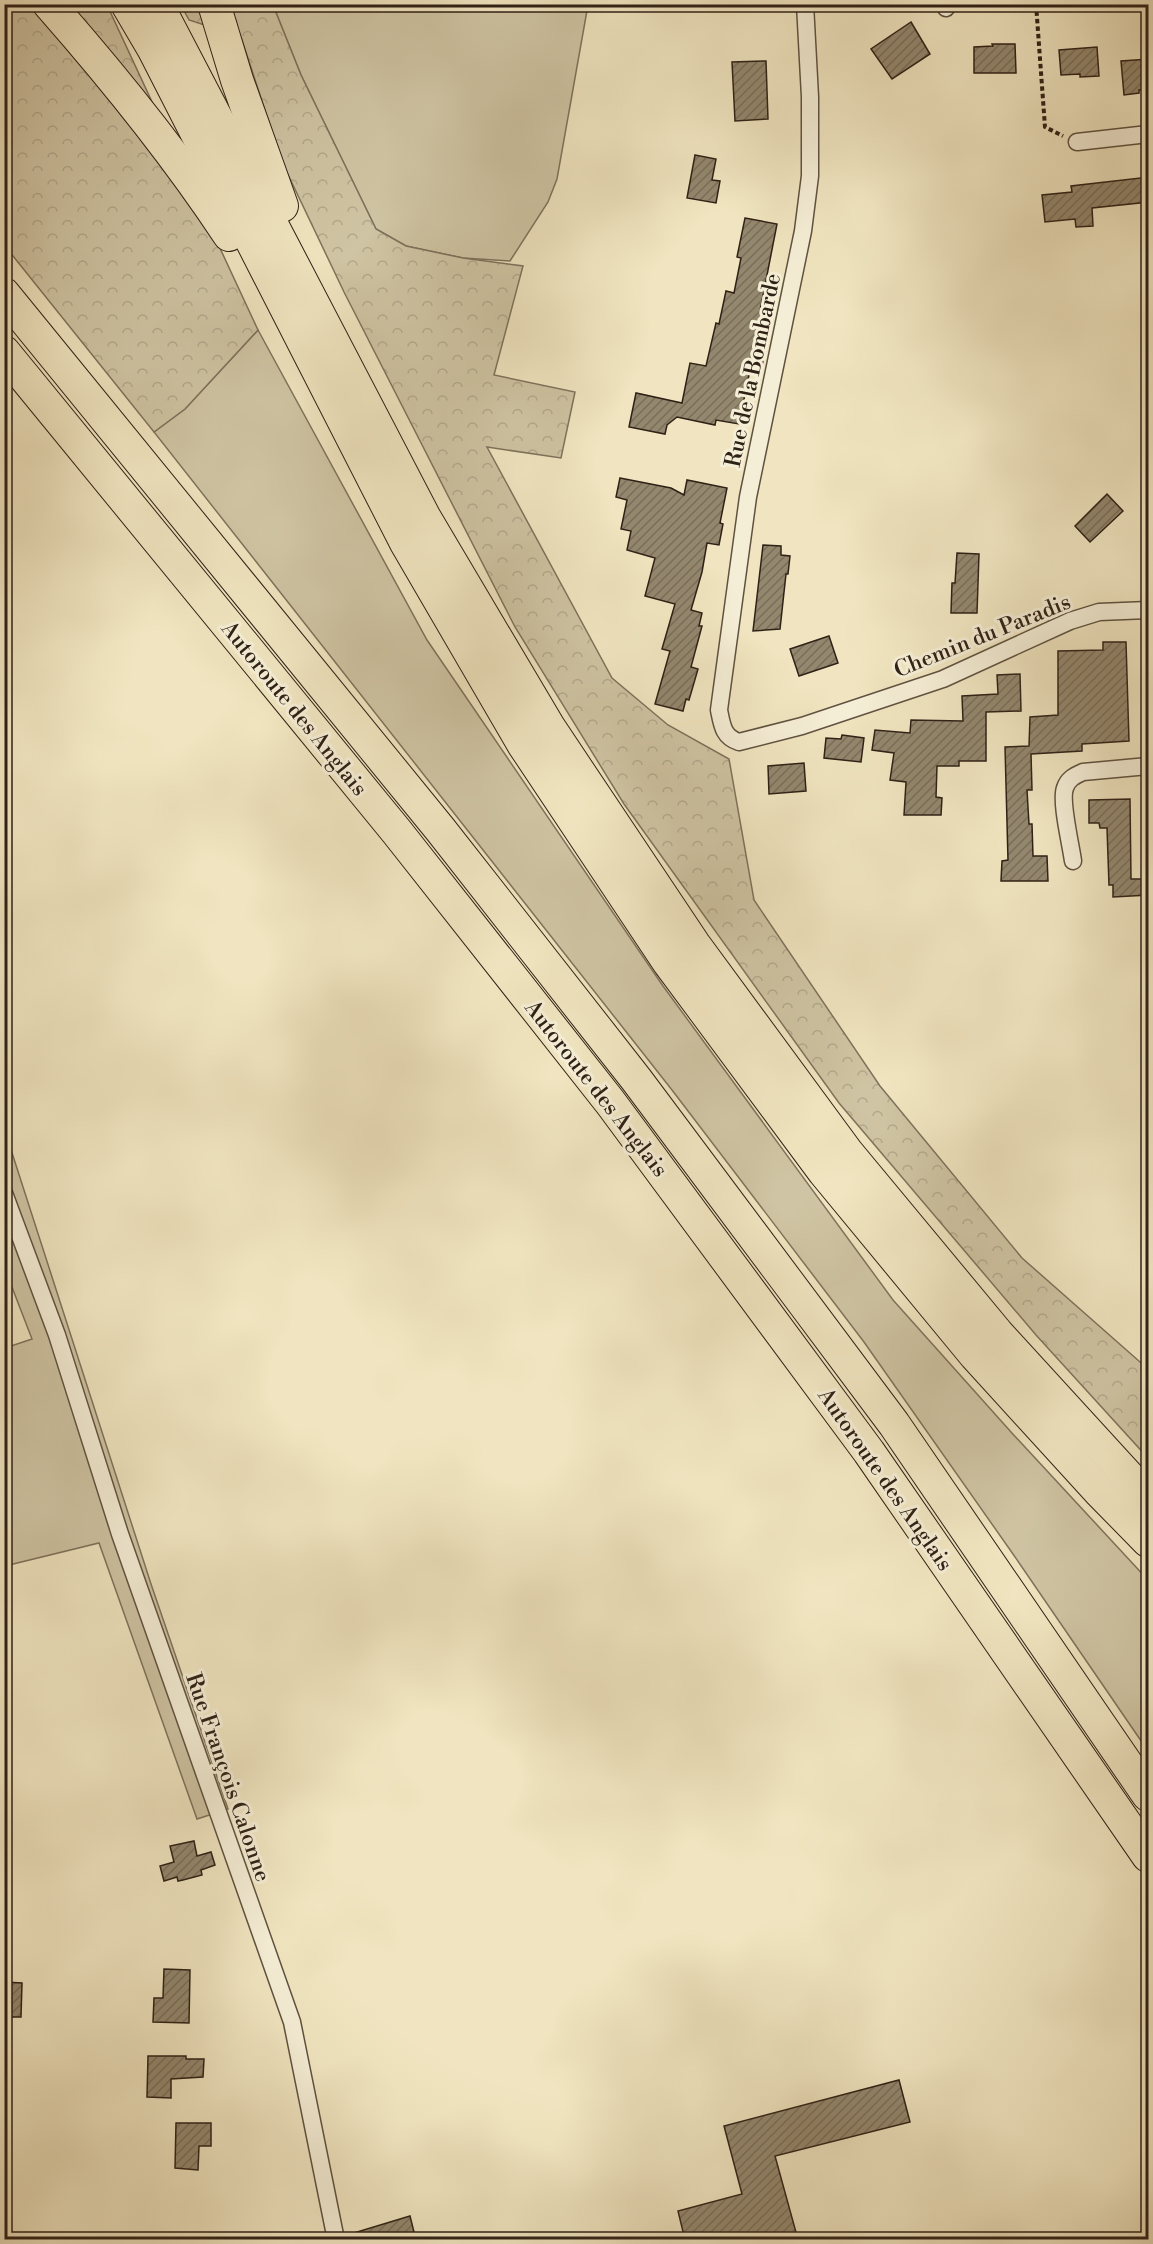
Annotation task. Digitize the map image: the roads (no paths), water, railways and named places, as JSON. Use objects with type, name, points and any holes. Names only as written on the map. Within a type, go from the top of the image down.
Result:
[{"type":"highway","points":[[49,4],[118,84],[190,177],[238,249],[294,294]]},
{"type":"highway","points":[[127,4],[294,294],[549,727],[694,944],[855,1161],[998,1334],[1149,1498]]},
{"type":"highway","points":[[157,4],[294,294],[406,543],[523,744],[669,963],[824,1172],[960,1337],[1099,1491],[1149,1541]]},
{"type":"highway","points":[[214,4],[237,80],[275,190],[296,240],[294,294]]},
{"type":"highway","name":"Autoroute des Anglais","points":[[4,294],[440,829],[636,1079],[894,1424],[1149,1795]]},
{"type":"highway","name":"Autoroute des Anglais","points":[[4,352],[389,823],[610,1102],[869,1452],[1149,1856]]},
{"type":"street","name":"Rue de la Bombarde","points":[[732,740],[722,728],[719,710],[743,532],[803,231],[810,176],[810,97],[805,4]]},
{"type":"street","points":[[1077,142],[1149,134]]},
{"type":"street","name":"Chemin du Paradis","points":[[732,740],[739,742],[802,726],[943,679],[1070,621],[1099,612],[1149,610]]},
{"type":"street","points":[[1073,861],[1063,798],[1068,783],[1074,776],[1083,772],[1149,766]]},
{"type":"street","name":"Rue François Calonne","points":[[4,1193],[57,1335],[120,1534],[291,2022],[336,2240]]}]
